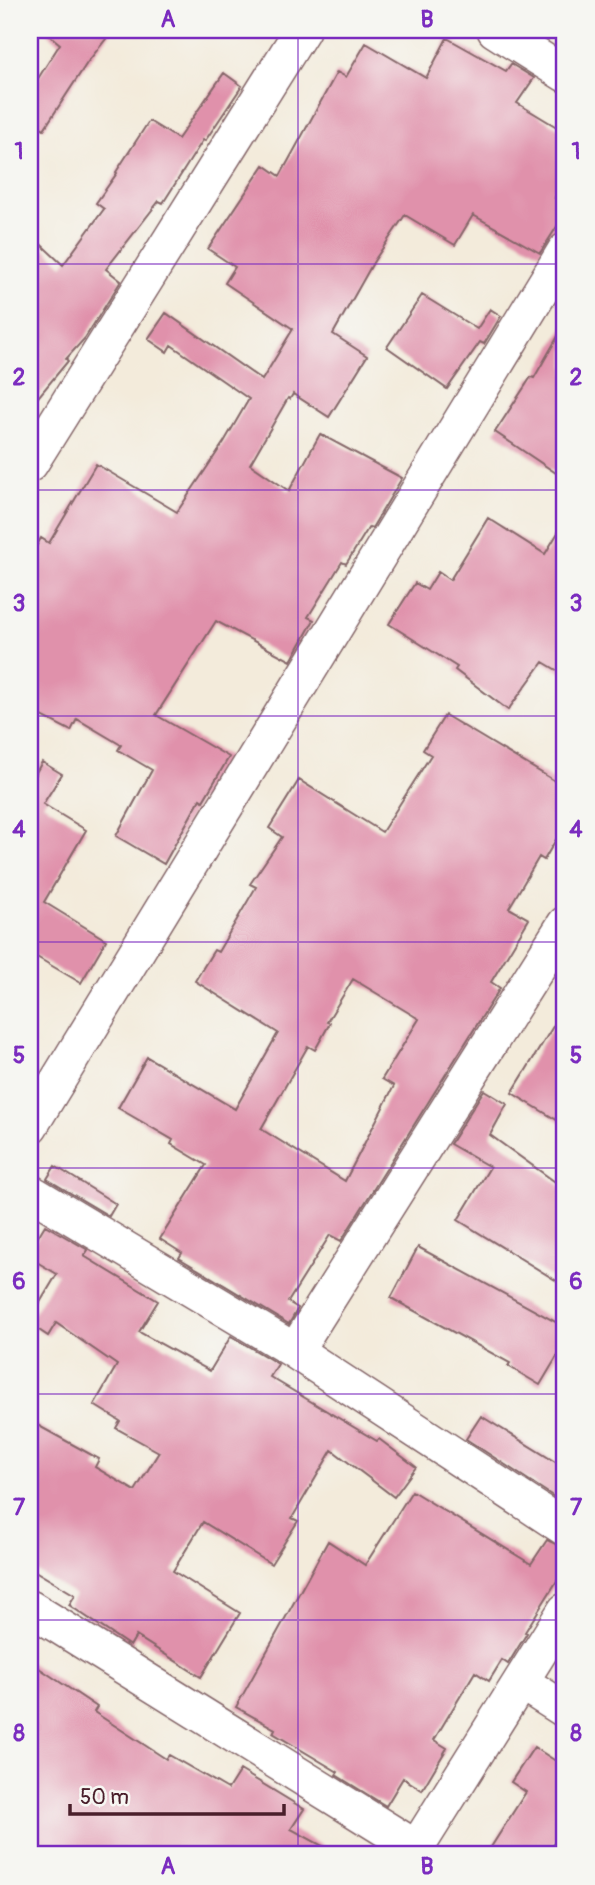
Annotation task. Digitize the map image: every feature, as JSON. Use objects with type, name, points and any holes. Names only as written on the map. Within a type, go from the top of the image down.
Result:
[{"type":"street","points":[[30,464],[302,30]]},
{"type":"street","points":[[495,30],[565,74]]},
{"type":"street","points":[[30,1126],[565,251]]},
{"type":"street","points":[[295,1351],[565,923]]},
{"type":"street","points":[[30,1192],[295,1351],[565,1528]]},
{"type":"street","points":[[30,1608],[414,1852],[565,1611]]},
{"type":"street","points":[[521,1682],[565,1710]]},
{"type":"building","points":[[43,30],[113,30],[87,63],[44,129],[30,119],[30,91],[60,44]]},
{"type":"building","points":[[447,38],[506,71],[511,64],[534,78],[517,103],[565,132],[565,179],[555,198],[565,204],[565,214],[540,253],[473,215],[455,245],[405,215],[374,261],[333,334],[367,356],[329,417],[293,394],[288,398],[250,464],[289,491],[320,434],[402,478],[372,528],[369,527],[346,564],[342,562],[308,617],[314,620],[291,661],[216,621],[156,715],[229,757],[203,801],[200,799],[164,864],[116,836],[152,770],[118,750],[121,745],[77,719],[71,731],[30,710],[30,557],[41,538],[49,543],[96,464],[177,512],[249,399],[171,345],[167,352],[148,339],[166,313],[262,380],[293,329],[225,283],[235,267],[208,249],[264,165],[280,176],[337,72],[346,77],[366,43],[426,78]]},
{"type":"building","points":[[224,73],[242,86],[205,141],[203,140],[163,203],[159,201],[106,269],[121,281],[85,338],[30,407],[30,234],[63,265],[104,209],[96,203],[149,121],[178,139]]},
{"type":"building","points":[[422,295],[477,329],[490,309],[501,316],[484,344],[480,342],[447,389],[387,347]]},
{"type":"building","points":[[565,324],[565,479],[495,432],[531,377],[534,378]]},
{"type":"building","points":[[488,518],[545,554],[565,521],[565,675],[543,662],[508,710],[455,670],[457,667],[389,624],[415,583],[427,590],[438,572],[450,580]]},
{"type":"building","points":[[445,715],[565,787],[565,824],[544,860],[539,857],[509,908],[529,919],[491,982],[500,988],[341,1241],[330,1235],[288,1302],[298,1308],[289,1324],[179,1258],[182,1253],[160,1239],[206,1165],[171,1144],[173,1140],[118,1108],[147,1057],[235,1109],[278,1033],[195,981],[214,950],[218,952],[256,887],[250,884],[282,837],[269,828],[299,780],[382,832],[431,755],[423,750]],"holes":[[[353,979],[419,1019],[382,1079],[394,1086],[345,1181],[261,1129],[308,1046],[315,1050],[330,1023],[327,1022]]]},
{"type":"building","points":[[42,762],[62,774],[43,804],[86,830],[44,902],[106,940],[81,983],[30,953],[30,783]]},
{"type":"building","points":[[565,1007],[565,1125],[512,1093]]},
{"type":"building","points":[[484,1090],[507,1104],[490,1135],[565,1189],[565,1286],[458,1220],[490,1167],[450,1144]]},
{"type":"building","points":[[55,1166],[116,1204],[109,1216],[47,1179]]},
{"type":"building","points":[[45,1225],[88,1250],[84,1256],[158,1301],[139,1332],[210,1371],[231,1336],[278,1364],[270,1377],[377,1441],[379,1439],[416,1467],[394,1497],[332,1450],[292,1518],[298,1521],[271,1564],[203,1522],[173,1571],[240,1613],[201,1677],[136,1636],[130,1646],[69,1605],[75,1595],[30,1568],[30,1421],[99,1459],[95,1467],[135,1491],[159,1452],[116,1428],[120,1421],[94,1405],[117,1365],[56,1323],[48,1336],[30,1324],[30,1319],[57,1274],[30,1258],[30,1250]]},
{"type":"building","points":[[418,1247],[565,1327],[565,1343],[540,1385],[508,1366],[510,1363],[391,1298]]},
{"type":"building","points":[[481,1416],[565,1468],[565,1504],[466,1439]]},
{"type":"building","points":[[412,1491],[531,1564],[547,1540],[565,1548],[565,1568],[508,1664],[502,1660],[489,1681],[475,1672],[434,1740],[447,1748],[422,1790],[403,1778],[386,1806],[336,1775],[338,1772],[273,1733],[275,1729],[236,1707],[328,1541],[365,1565]]},
{"type":"building","points":[[30,1662],[97,1707],[94,1712],[166,1759],[169,1755],[228,1789],[240,1770],[304,1809],[291,1829],[339,1855],[30,1855]]},
{"type":"building","points":[[534,1747],[565,1767],[565,1826],[546,1855],[486,1855],[526,1792],[511,1782]]}]
